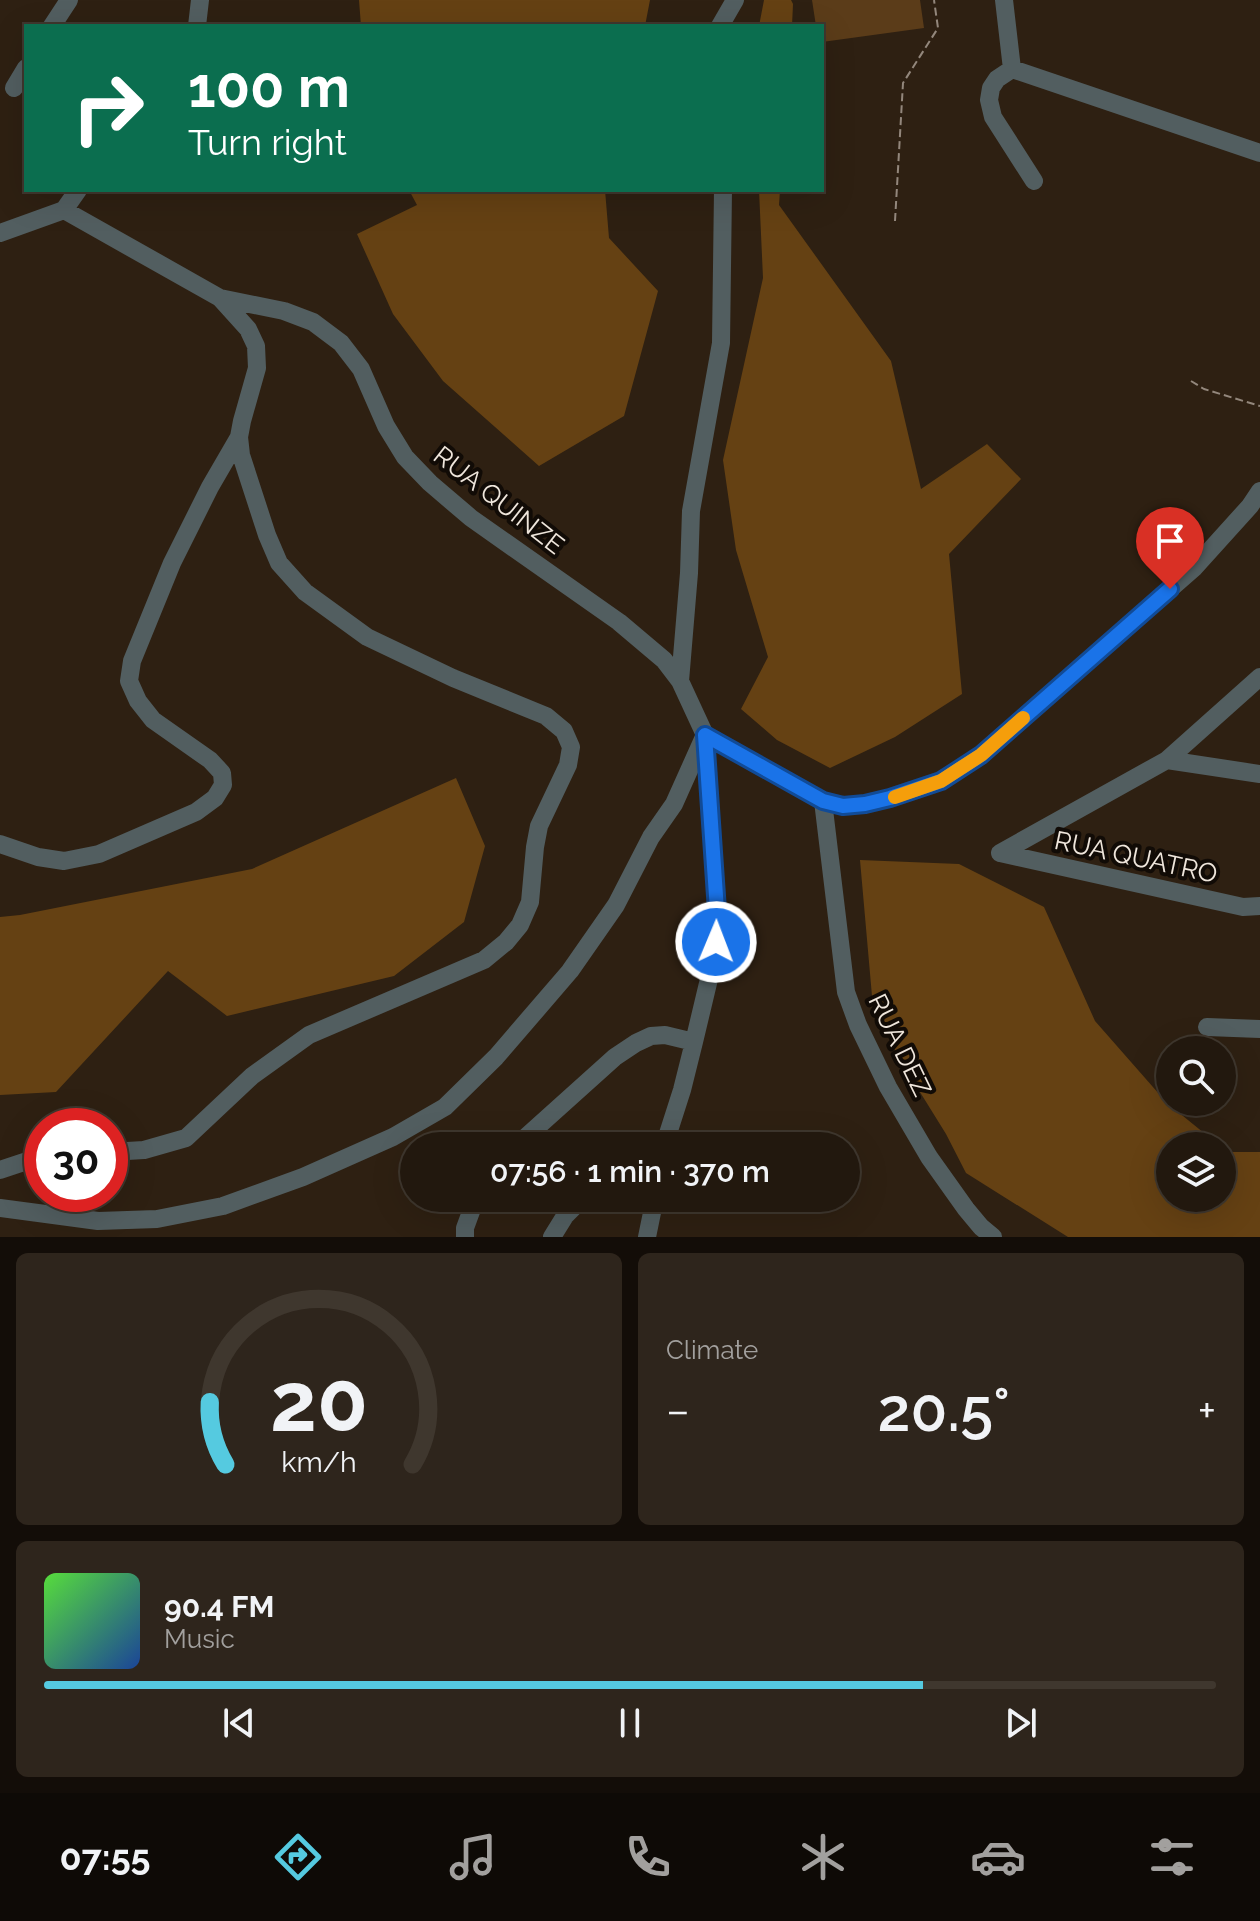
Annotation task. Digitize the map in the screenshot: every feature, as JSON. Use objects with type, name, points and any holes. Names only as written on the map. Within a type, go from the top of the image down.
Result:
[{"type":"street","points":[[53,24],[69,0]]},
{"type":"street","points":[[197,24],[200,0]]},
{"type":"street","points":[[721,24],[735,0]]},
{"type":"street","points":[[1004,0],[1012,69]]},
{"type":"street","points":[[1012,69],[1260,153]]},
{"type":"street","points":[[1012,69],[997,79],[991,88],[989,100],[993,117],[1034,181]]},
{"type":"street","points":[[14,88],[24,71]]},
{"type":"street","points":[[0,233],[64,210],[77,192]]},
{"type":"street","points":[[680,681],[691,511],[721,343],[723,192]]},
{"type":"street","points":[[0,844],[38,857],[64,861],[99,854],[196,812],[215,798],[223,785],[222,773],[210,760],[153,720],[138,701],[129,681],[132,661],[172,563],[239,437],[257,368],[256,346],[248,329],[220,298],[64,210]]},
{"type":"street","name":"RUA QUINZE","points":[[220,298],[284,311],[313,322],[341,343],[361,369],[386,426],[405,457],[471,518],[619,622],[664,660],[680,681],[705,735]]},
{"type":"street","points":[[128,1151],[144,1150],[186,1138],[252,1076],[309,1035],[484,960],[506,942],[520,925],[530,902],[539,826],[568,765],[571,747],[564,731],[546,716],[453,678],[367,637],[305,592],[279,563],[267,535],[241,455],[239,437]]},
{"type":"street","points":[[705,735],[823,801],[843,806],[890,798],[941,781],[981,755],[1194,568],[1260,491]]},
{"type":"street","points":[[1167,760],[1260,677]]},
{"type":"street","points":[[667,1132],[694,1042],[714,958],[718,925],[705,735]]},
{"type":"street","points":[[0,1208],[98,1221],[157,1219],[223,1206],[354,1155],[445,1107],[496,1057],[570,971],[616,905],[651,837],[674,804],[705,735]]},
{"type":"street","points":[[1167,760],[1260,774]]},
{"type":"street","name":"RUA QUATRO","points":[[1167,760],[1000,853],[1243,907],[1260,906]]},
{"type":"street","name":"RUA DEZ","points":[[823,801],[846,992],[858,1025],[888,1087],[929,1157],[973,1218],[993,1237]]},
{"type":"street","points":[[1207,1027],[1260,1029]]},
{"type":"street","points":[[532,1132],[615,1057],[636,1043],[651,1036],[665,1035],[694,1042]]},
{"type":"street","points":[[0,1170],[24,1162]]},
{"type":"street","points":[[465,1237],[471,1212]]},
{"type":"street","points":[[552,1237],[569,1212]]},
{"type":"street","points":[[647,1237],[652,1212]]},
{"type":"path","points":[[895,221],[903,83],[938,28],[934,0]]},
{"type":"path","points":[[1191,381],[1204,389],[1260,406]]},
{"type":"shaded area","points":[[359,0],[650,0],[645,24],[361,24]]},
{"type":"shaded area","points":[[764,0],[791,0],[792,24],[759,24]]},
{"type":"shaded area","points":[[812,0],[920,0],[924,28],[824,42],[824,24],[816,24]]},
{"type":"shaded area","points":[[410,192],[605,192],[609,238],[658,291],[624,416],[539,466],[443,381],[393,314],[357,234],[417,205]]},
{"type":"shaded area","points":[[759,192],[780,192],[779,205],[891,361],[921,489],[987,444],[1021,479],[949,554],[962,694],[895,737],[830,768],[777,740],[741,709],[768,657],[736,550],[723,460],[763,278]]},
{"type":"shaded area","points":[[456,778],[485,846],[464,922],[394,976],[227,1016],[168,971],[56,1092],[0,1095],[0,917],[252,869]]},
{"type":"shaded area","points":[[860,860],[959,864],[1044,907],[1095,1021],[1156,1090],[1156,1116],[1183,1116],[1203,1132],[1156,1132],[1156,1212],[1236,1212],[1236,1152],[1260,1152],[1260,1237],[1068,1237],[966,1173],[946,1134],[897,1055],[872,996]]},
{"type":"slow traffic","points":[[895,797],[941,781],[981,755],[1023,718]]},
{"type":"route","points":[[716,942],[718,925],[705,735],[823,801],[843,806],[890,798],[941,781],[981,755],[1170,589]]}]
